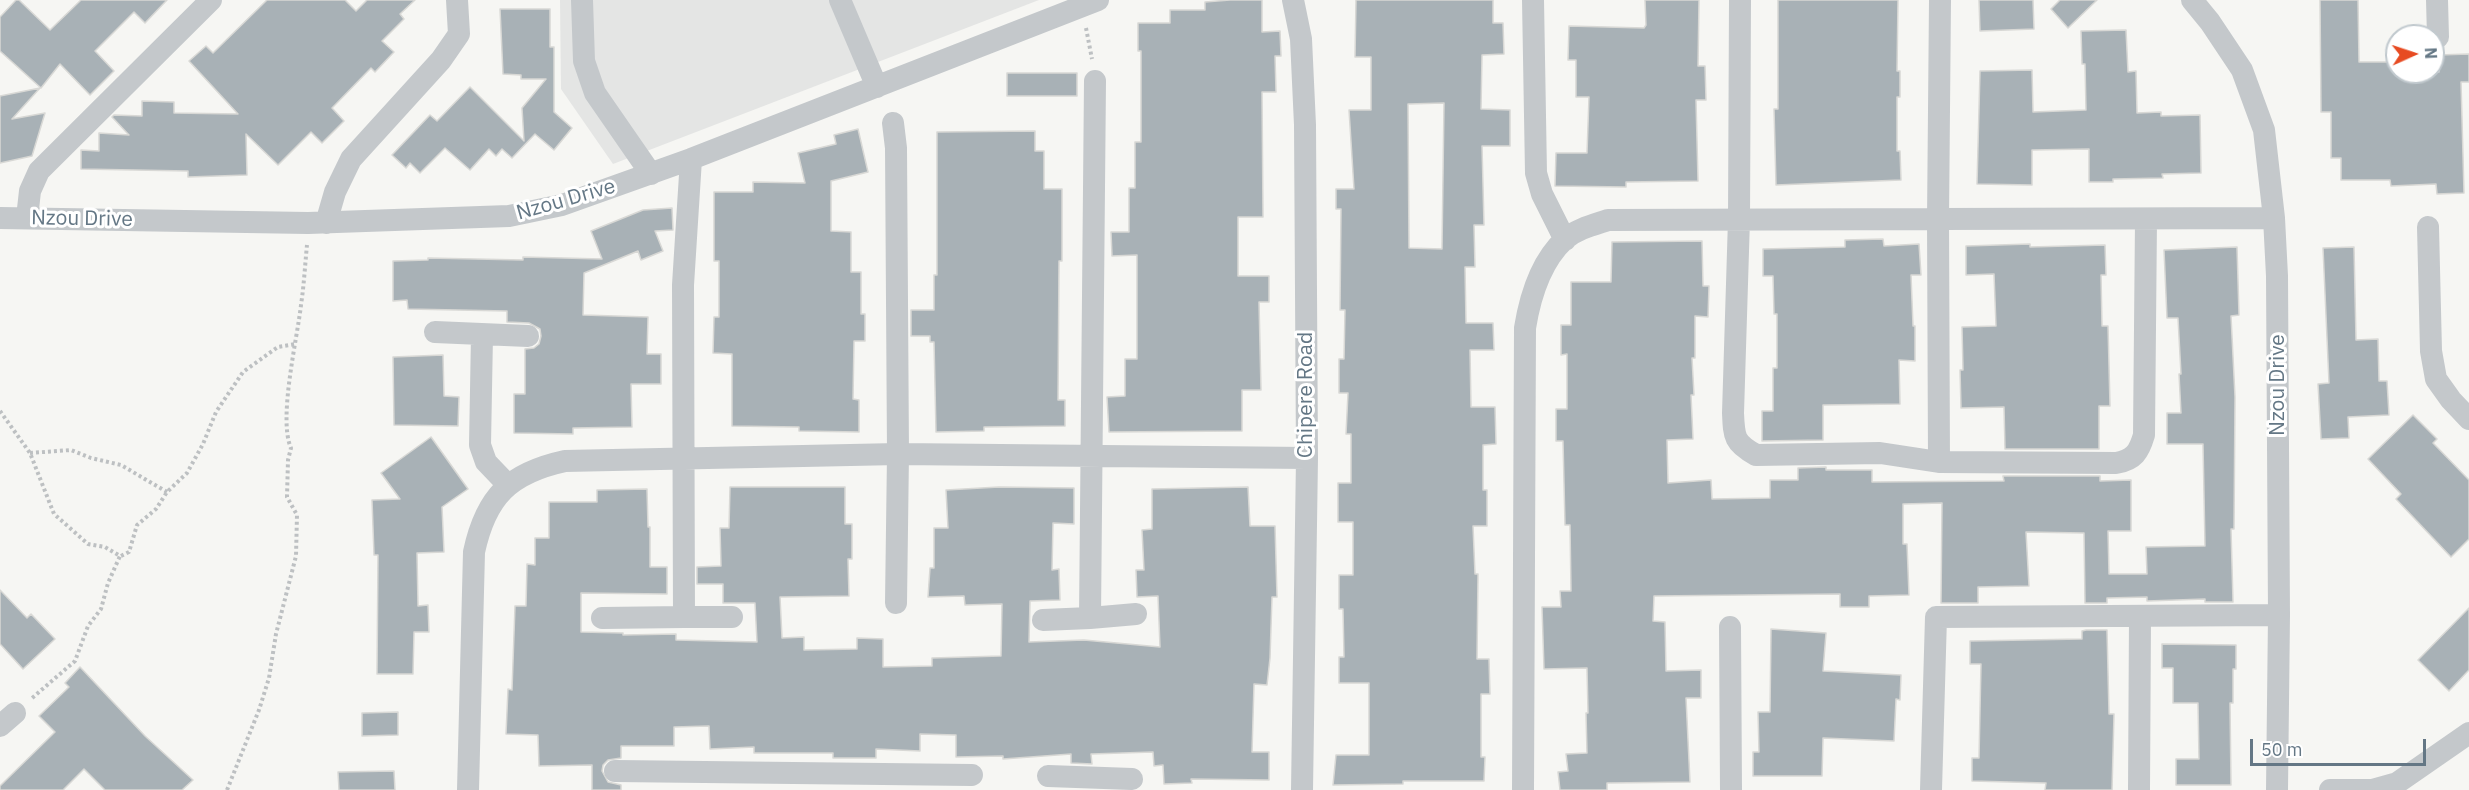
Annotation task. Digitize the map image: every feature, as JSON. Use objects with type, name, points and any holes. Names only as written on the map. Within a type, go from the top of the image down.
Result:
[{"type":"street","points":[[27,218],[30,192],[39,171],[211,0]]},
{"type":"street","points":[[317,223],[351,159],[441,60],[459,34],[457,0]]},
{"type":"street","points":[[582,0],[584,61],[595,93],[651,174]]},
{"type":"street","points":[[840,0],[877,87]]},
{"type":"street","name":"Chipere Road","points":[[1293,0],[1301,39],[1304,74],[1307,458],[1302,790]]},
{"type":"street","points":[[1533,0],[1536,173],[1542,194],[1565,240]]},
{"type":"street","points":[[1740,0],[1739,219],[1733,413],[1734,435],[1741,447],[1756,455],[1880,453],[1939,462],[2116,463],[2129,461],[2139,451],[2144,435],[2146,220]]},
{"type":"street","points":[[1939,462],[1940,0]]},
{"type":"street","name":"Nzou Drive","points":[[2192,0],[2216,31],[2242,70],[2246,80],[2264,130],[2274,218],[2277,288],[2279,615],[2277,790]]},
{"type":"street","points":[[2437,0],[2438,24]]},
{"type":"street","name":"Nzou Drive","points":[[0,218],[317,223],[509,216],[562,205],[651,174],[877,87],[1084,2]]},
{"type":"street","points":[[1090,618],[1095,81]]},
{"type":"street","points":[[893,123],[896,148],[898,454],[896,603]]},
{"type":"street","points":[[684,616],[683,285],[691,159]]},
{"type":"street","points":[[1523,790],[1525,328],[1531,294],[1547,262],[1565,240],[1582,229],[1608,220],[2274,218]]},
{"type":"street","points":[[2428,227],[2431,351],[2436,379],[2469,419]]},
{"type":"street","points":[[435,332],[528,336]]},
{"type":"street","points":[[482,335],[480,445],[486,462],[507,484]]},
{"type":"street","points":[[468,790],[474,552],[479,530],[489,507],[507,484],[544,466],[565,461],[898,454],[1307,458]]},
{"type":"street","points":[[1043,620],[1136,614]]},
{"type":"street","points":[[1931,790],[1936,616],[2279,615]]},
{"type":"street","points":[[602,618],[732,617]]},
{"type":"street","points":[[2139,790],[2140,617]]},
{"type":"street","points":[[1730,627],[1731,790]]},
{"type":"street","points":[[2330,790],[2372,790],[2397,783],[2467,738]]},
{"type":"street","points":[[615,771],[685,781],[890,782],[972,775]]},
{"type":"street","points":[[1048,776],[1092,784],[1132,779]]},
{"type":"path","points":[[1084,2],[1095,81]]},
{"type":"path","points":[[227,790],[259,710],[269,678],[276,634],[296,556],[297,515],[287,496],[288,460],[291,448],[287,438],[286,413],[317,223]]},
{"type":"path","points":[[7,720],[75,661],[88,626],[101,609],[108,583],[120,556],[129,552],[138,525],[156,509],[167,492],[187,473],[203,444],[216,412],[243,372],[278,347],[296,344]]},
{"type":"path","points":[[0,411],[30,453],[54,514],[88,544],[105,547],[120,556]]},
{"type":"path","points":[[30,453],[71,450],[91,458],[121,465],[167,492]]},
{"type":"shaded area","points":[[560,0],[1039,0],[613,164],[561,89]]},
{"type":"building","points":[[16,0],[19,0],[50,30],[81,0],[167,0],[145,23],[134,12],[95,51],[114,71],[90,95],[60,64],[41,88],[0,51],[0,17]]},
{"type":"building","points":[[267,0],[345,0],[356,11],[367,0],[415,0],[400,14],[404,19],[382,41],[394,52],[375,72],[371,68],[332,108],[344,121],[322,143],[311,132],[278,165],[246,134],[247,175],[188,177],[188,171],[81,169],[81,150],[99,151],[99,133],[129,135],[112,117],[114,115],[142,116],[142,101],[174,102],[174,113],[238,114],[189,61],[206,46],[213,53]]},
{"type":"building","points":[[1262,0],[1262,32],[1280,31],[1281,56],[1275,56],[1276,92],[1262,92],[1263,217],[1238,217],[1238,276],[1269,276],[1269,302],[1259,302],[1261,390],[1242,390],[1242,431],[1109,432],[1107,397],[1125,396],[1125,359],[1137,359],[1137,255],[1112,256],[1111,232],[1129,232],[1129,188],[1135,188],[1135,142],[1141,142],[1141,51],[1138,51],[1138,23],[1170,23],[1170,10],[1205,10],[1205,2]]},
{"type":"building","points":[[1356,0],[1493,0],[1493,23],[1503,23],[1504,54],[1482,55],[1481,109],[1510,110],[1510,146],[1482,146],[1484,225],[1474,225],[1475,267],[1465,267],[1466,323],[1493,323],[1494,350],[1470,350],[1471,407],[1495,407],[1496,444],[1483,445],[1483,490],[1487,490],[1487,526],[1473,526],[1475,574],[1478,574],[1477,659],[1489,659],[1490,694],[1481,694],[1481,757],[1485,757],[1484,781],[1403,781],[1403,784],[1333,785],[1336,755],[1369,755],[1369,683],[1339,683],[1339,657],[1344,657],[1343,609],[1339,609],[1339,575],[1353,575],[1353,522],[1338,522],[1338,483],[1351,483],[1351,434],[1346,434],[1348,393],[1339,393],[1339,359],[1344,359],[1345,310],[1340,310],[1341,209],[1336,209],[1336,189],[1354,189],[1349,110],[1371,110],[1371,57],[1355,57]],"holes":[[[1444,103],[1442,249],[1409,248],[1408,104]]]},
{"type":"building","points":[[1645,0],[1699,0],[1698,66],[1705,66],[1706,100],[1696,100],[1698,181],[1626,182],[1626,187],[1555,186],[1556,153],[1587,153],[1589,97],[1576,97],[1576,60],[1568,60],[1569,26],[1644,28],[1646,25]]},
{"type":"building","points":[[1778,0],[1898,0],[1897,71],[1900,71],[1900,97],[1897,97],[1897,151],[1900,151],[1901,180],[1776,185],[1774,109],[1778,109]]},
{"type":"building","points":[[1979,0],[2033,0],[2034,29],[1980,31]]},
{"type":"building","points":[[2060,0],[2097,0],[2068,28],[2051,9]]},
{"type":"building","points":[[2320,0],[2358,0],[2359,62],[2385,62],[2385,84],[2445,84],[2445,55],[2469,54],[2469,82],[2461,82],[2464,193],[2437,194],[2436,184],[2391,186],[2390,180],[2341,180],[2341,158],[2331,158],[2331,112],[2321,112]]},
{"type":"building","points":[[500,9],[550,9],[550,47],[554,47],[554,112],[572,128],[554,150],[535,134],[512,158],[502,149],[496,156],[489,149],[470,170],[445,148],[420,173],[410,163],[406,168],[392,155],[430,115],[437,121],[470,87],[524,141],[522,108],[546,79],[521,79],[521,75],[503,74]]},
{"type":"building","points":[[2126,30],[2128,72],[2136,71],[2137,113],[2161,112],[2161,116],[2200,115],[2201,173],[2162,174],[2163,178],[2089,182],[2089,149],[2032,150],[2032,185],[1977,184],[1980,71],[2032,70],[2033,112],[2086,110],[2085,64],[2082,64],[2081,31]]},
{"type":"building","points":[[1007,73],[1077,73],[1077,96],[1007,96]]},
{"type":"building","points":[[40,88],[12,119],[45,113],[32,156],[0,163],[0,96]]},
{"type":"building","points":[[858,129],[868,172],[831,181],[831,231],[851,232],[851,272],[861,272],[861,314],[865,314],[865,341],[854,341],[853,399],[859,400],[859,432],[799,431],[799,427],[732,426],[732,354],[713,353],[714,317],[719,317],[719,261],[714,261],[714,192],[753,192],[753,182],[805,183],[798,153],[836,144],[834,135]]},
{"type":"building","points":[[1035,131],[1035,151],[1044,151],[1044,189],[1062,189],[1058,400],[1065,400],[1065,426],[984,427],[984,431],[936,432],[934,342],[930,342],[930,336],[911,336],[911,310],[934,310],[934,275],[937,275],[937,132]]},
{"type":"building","points":[[672,208],[673,230],[655,231],[663,251],[641,260],[638,251],[584,273],[583,315],[648,317],[647,354],[661,354],[661,384],[631,384],[632,427],[573,428],[573,434],[514,433],[514,394],[525,394],[525,349],[534,348],[539,344],[540,329],[529,323],[507,322],[507,311],[408,309],[407,300],[393,301],[393,261],[428,260],[428,258],[523,260],[523,257],[602,259],[591,231],[643,210]]},
{"type":"building","points":[[1883,239],[1884,246],[1919,244],[1921,275],[1911,275],[1915,361],[1899,360],[1900,404],[1823,405],[1823,440],[1762,441],[1762,411],[1773,411],[1773,368],[1777,368],[1777,314],[1774,314],[1773,276],[1763,276],[1763,249],[1845,247],[1845,240]]},
{"type":"building","points":[[1702,241],[1703,286],[1709,286],[1708,317],[1695,316],[1695,358],[1692,358],[1694,395],[1691,395],[1693,439],[1667,440],[1668,483],[1711,480],[1712,499],[1770,498],[1770,480],[1798,480],[1798,468],[1872,470],[1872,482],[2004,481],[2003,476],[2100,476],[2100,481],[2131,480],[2131,531],[2108,531],[2109,574],[2147,574],[2146,547],[2205,546],[2203,444],[2167,444],[2167,413],[2181,413],[2179,374],[2181,374],[2178,318],[2167,318],[2164,250],[2237,247],[2239,315],[2231,316],[2235,397],[2234,529],[2231,529],[2233,602],[2205,602],[2205,599],[2147,601],[2147,597],[2107,598],[2107,603],[2085,603],[2084,533],[2026,532],[2029,586],[1978,587],[1978,603],[1941,603],[1942,503],[1903,504],[1903,544],[1907,544],[1909,595],[1869,596],[1869,607],[1840,607],[1840,594],[1654,596],[1653,621],[1665,622],[1666,671],[1701,670],[1701,698],[1686,698],[1690,782],[1607,783],[1607,790],[1560,790],[1558,772],[1568,771],[1566,754],[1587,753],[1586,713],[1588,713],[1587,668],[1544,669],[1542,607],[1561,607],[1560,591],[1571,591],[1570,525],[1565,525],[1563,441],[1556,441],[1556,409],[1567,409],[1567,354],[1561,355],[1561,325],[1571,325],[1571,282],[1611,282],[1612,242]]},
{"type":"building","points":[[2030,244],[2030,247],[2105,245],[2106,275],[2101,275],[2102,326],[2108,326],[2110,406],[2099,406],[2099,449],[2005,449],[2004,407],[1961,408],[1962,327],[1996,326],[1994,274],[1966,275],[1966,246]]},
{"type":"building","points":[[2354,247],[2356,340],[2378,339],[2379,381],[2387,381],[2389,415],[2348,417],[2349,438],[2321,439],[2318,384],[2329,383],[2323,248]]},
{"type":"building","points":[[443,355],[444,396],[459,397],[458,426],[394,425],[393,357]]},
{"type":"building","points":[[2413,415],[2437,439],[2433,443],[2469,480],[2469,539],[2451,557],[2396,499],[2401,494],[2368,459]]},
{"type":"building","points":[[431,437],[468,489],[442,507],[444,552],[417,553],[418,606],[428,605],[429,632],[414,632],[413,674],[377,674],[378,555],[374,555],[372,500],[400,499],[381,473]]},
{"type":"building","points":[[730,487],[845,487],[845,524],[852,524],[852,559],[848,559],[849,596],[780,597],[782,638],[804,637],[804,650],[857,649],[857,638],[883,639],[883,667],[932,666],[932,658],[1001,656],[1002,604],[965,605],[964,596],[928,597],[930,568],[934,568],[934,528],[948,528],[946,490],[999,487],[1074,488],[1074,524],[1053,523],[1052,570],[1059,569],[1060,600],[1030,601],[1029,642],[1084,640],[1160,647],[1158,596],[1137,597],[1136,570],[1144,570],[1142,530],[1152,529],[1152,489],[1248,487],[1250,526],[1275,526],[1277,597],[1272,597],[1267,685],[1254,684],[1252,752],[1269,752],[1269,780],[1191,779],[1192,783],[1164,784],[1163,765],[1154,766],[1153,752],[1091,754],[1092,764],[1071,763],[1071,754],[1003,759],[1003,756],[956,757],[956,735],[920,734],[920,751],[876,749],[876,758],[833,758],[833,753],[754,753],[754,747],[710,749],[709,726],[674,727],[674,746],[621,746],[621,758],[608,760],[603,765],[602,771],[608,782],[621,785],[621,790],[592,790],[592,765],[539,766],[538,735],[506,734],[508,689],[512,690],[515,606],[526,606],[527,564],[535,565],[535,538],[549,538],[549,502],[597,502],[597,490],[647,489],[650,567],[667,567],[667,594],[581,593],[581,632],[623,633],[623,635],[676,634],[676,640],[757,642],[755,603],[723,603],[723,584],[697,584],[697,567],[721,566],[720,528],[729,528]]},
{"type":"building","points":[[0,590],[27,618],[31,614],[55,639],[23,669],[0,644]]},
{"type":"building","points":[[2469,608],[2469,670],[2449,691],[2418,660]]},
{"type":"building","points":[[1771,629],[1826,633],[1823,671],[1901,675],[1900,700],[1896,699],[1894,741],[1823,738],[1822,776],[1753,776],[1753,752],[1759,752],[1758,712],[1770,712]]},
{"type":"building","points":[[2107,630],[2109,714],[2114,714],[2112,790],[2045,790],[2046,783],[1972,781],[1972,758],[1979,758],[1981,664],[1970,664],[1970,641],[2082,639],[2082,631]]},
{"type":"building","points":[[2162,644],[2236,645],[2233,703],[2230,703],[2231,785],[2176,785],[2176,759],[2199,759],[2198,703],[2173,703],[2173,668],[2162,668]]},
{"type":"building","points":[[80,667],[145,736],[193,780],[182,790],[105,790],[84,769],[63,790],[0,790],[0,786],[55,732],[39,716],[69,687],[65,683]]},
{"type":"building","points":[[398,712],[398,735],[362,736],[362,713]]},
{"type":"building","points":[[394,771],[395,790],[339,790],[338,772]]}]
